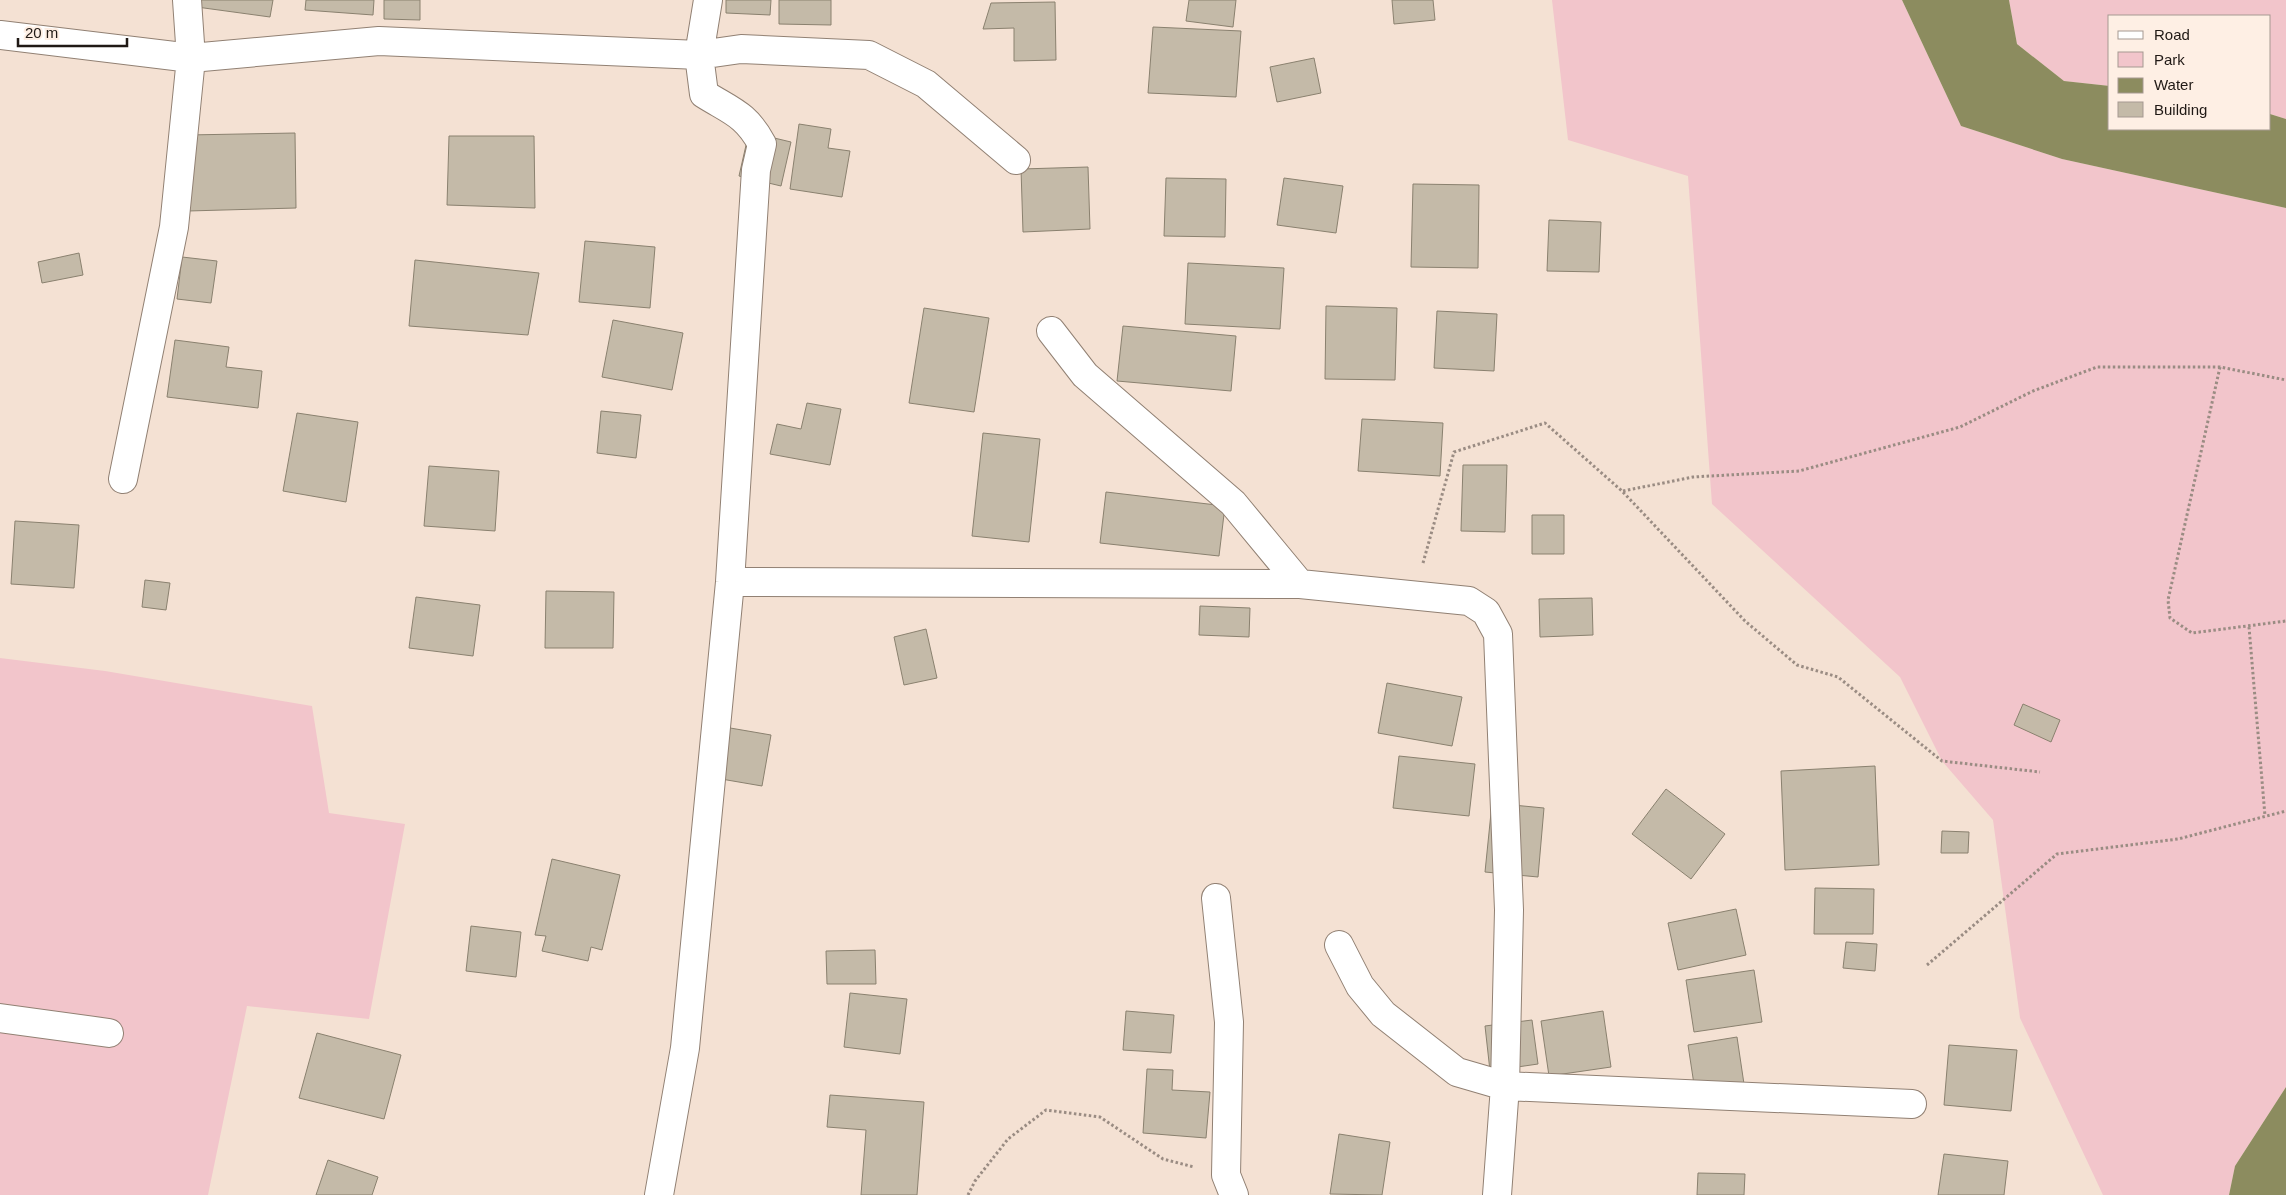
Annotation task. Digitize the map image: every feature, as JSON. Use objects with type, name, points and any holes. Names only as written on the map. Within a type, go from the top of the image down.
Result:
[{"type":"street","points":[[123,479],[174,228],[191,58],[187,0]]},
{"type":"street","points":[[658,1195],[685,1048],[730,582],[756,170],[762,144],[752,126],[729,108],[704,94],[699,55],[708,0]]},
{"type":"street","points":[[0,35],[191,58],[379,41],[699,55],[741,49],[869,55],[926,84],[1016,160]]},
{"type":"street","points":[[1051,331],[1084,375],[1233,503],[1300,584]]},
{"type":"street","points":[[730,582],[1300,584],[1413,597],[1469,601],[1486,612],[1498,634],[1509,910],[1505,1086],[1497,1195]]},
{"type":"street","points":[[1216,898],[1229,1022],[1230,1185]]},
{"type":"street","points":[[1339,945],[1360,986],[1383,1014],[1457,1072],[1505,1086],[1912,1104]]},
{"type":"street","points":[[0,1018],[109,1033]]},
{"type":"path","points":[[1622,491],[1693,477],[1799,471],[1960,427],[2033,391],[2097,366],[2220,368],[2286,380]]},
{"type":"path","points":[[2220,368],[2168,600],[2170,618],[2192,633],[2286,621]]},
{"type":"path","points":[[1413,597],[1454,452],[1545,423],[1622,491],[1745,621],[1797,665],[1838,677],[1942,761],[2040,772]]},
{"type":"path","points":[[2249,627],[2265,816]]},
{"type":"path","points":[[1927,965],[2057,854],[2178,838],[2286,811]]},
{"type":"path","points":[[968,1195],[975,1180],[1008,1139],[1046,1110],[1100,1116],[1163,1159],[1230,1185]]},
{"type":"green space","points":[[1552,0],[1902,0],[1961,126],[2062,159],[2286,208],[2286,1087],[2235,1166],[2229,1195],[2103,1195],[2020,1018],[1993,820],[1942,761],[1900,677],[1712,504],[1688,176],[1568,140]]},
{"type":"green space","points":[[2009,0],[2286,0],[2286,119],[2271,114],[2271,15],[2108,15],[2108,86],[2064,81],[2017,44]]},
{"type":"green space","points":[[0,658],[105,671],[312,706],[329,813],[405,824],[369,1019],[247,1006],[208,1195],[0,1195]]},
{"type":"water","points":[[1902,0],[2009,0],[2017,44],[2064,81],[2108,86],[2108,130],[2271,130],[2271,114],[2286,119],[2286,208],[2062,159],[1961,126]]},
{"type":"water","points":[[2286,1087],[2286,1195],[2229,1195],[2235,1166]]},
{"type":"building","points":[[183,0],[273,0],[270,17],[182,5]]},
{"type":"building","points":[[306,0],[374,0],[373,15],[305,10]]},
{"type":"building","points":[[384,0],[420,0],[420,20],[384,19]]},
{"type":"building","points":[[726,0],[771,0],[770,15],[726,13]]},
{"type":"building","points":[[779,0],[831,0],[831,25],[779,24]]},
{"type":"building","points":[[1189,0],[1236,0],[1233,27],[1186,21]]},
{"type":"building","points":[[1392,0],[1433,0],[1435,20],[1394,24]]},
{"type":"building","points":[[1055,2],[1056,60],[1014,61],[1014,28],[983,29],[991,3]]},
{"type":"building","points":[[1153,27],[1241,31],[1236,97],[1148,93]]},
{"type":"building","points":[[1314,58],[1321,93],[1277,102],[1270,67]]},
{"type":"building","points":[[799,124],[831,129],[828,148],[850,151],[842,197],[790,189]]},
{"type":"building","points":[[749,132],[791,142],[781,186],[739,176]]},
{"type":"building","points":[[295,133],[296,208],[188,211],[187,135]]},
{"type":"building","points":[[449,136],[534,136],[535,208],[447,205]]},
{"type":"building","points":[[1088,167],[1090,229],[1023,232],[1021,169]]},
{"type":"building","points":[[1166,178],[1226,179],[1225,237],[1164,236]]},
{"type":"building","points":[[1284,178],[1343,186],[1336,233],[1277,225]]},
{"type":"building","points":[[1413,184],[1479,185],[1478,268],[1411,267]]},
{"type":"building","points":[[1549,220],[1601,222],[1599,272],[1547,271]]},
{"type":"building","points":[[585,241],[655,247],[650,308],[579,302]]},
{"type":"building","points":[[79,253],[83,275],[42,283],[38,262]]},
{"type":"building","points":[[182,257],[217,261],[211,303],[177,299]]},
{"type":"building","points":[[415,260],[539,273],[528,335],[409,326]]},
{"type":"building","points":[[1188,263],[1284,268],[1280,329],[1185,324]]},
{"type":"building","points":[[1326,306],[1397,308],[1395,380],[1325,379]]},
{"type":"building","points":[[924,308],[989,318],[974,412],[909,403]]},
{"type":"building","points":[[1437,311],[1497,314],[1494,371],[1434,368]]},
{"type":"building","points":[[613,320],[683,333],[672,390],[602,377]]},
{"type":"building","points":[[1123,326],[1236,336],[1231,391],[1117,381]]},
{"type":"building","points":[[175,340],[229,347],[226,367],[262,371],[258,408],[167,397]]},
{"type":"building","points":[[807,403],[841,409],[830,465],[770,454],[777,424],[801,429]]},
{"type":"building","points":[[601,411],[641,415],[636,458],[597,453]]},
{"type":"building","points":[[297,413],[358,422],[346,502],[283,491]]},
{"type":"building","points":[[1362,419],[1443,423],[1440,476],[1358,471]]},
{"type":"building","points":[[983,433],[1040,439],[1029,542],[972,536]]},
{"type":"building","points":[[1463,465],[1507,465],[1505,532],[1461,531]]},
{"type":"building","points":[[429,466],[499,471],[495,531],[424,526]]},
{"type":"building","points":[[1106,492],[1225,506],[1219,556],[1100,543]]},
{"type":"building","points":[[1532,515],[1564,515],[1564,554],[1532,554]]},
{"type":"building","points":[[15,521],[79,525],[74,588],[11,584]]},
{"type":"building","points":[[145,580],[170,583],[166,610],[142,607]]},
{"type":"building","points":[[546,591],[614,592],[613,648],[545,648]]},
{"type":"building","points":[[416,597],[480,605],[473,656],[409,648]]},
{"type":"building","points":[[1592,598],[1593,635],[1540,637],[1539,599]]},
{"type":"building","points":[[1200,606],[1250,608],[1249,637],[1199,635]]},
{"type":"building","points":[[926,629],[937,678],[904,685],[894,637]]},
{"type":"building","points":[[1387,683],[1462,697],[1452,746],[1378,733]]},
{"type":"building","points":[[2023,704],[2060,720],[2051,742],[2014,725]]},
{"type":"building","points":[[707,724],[771,735],[762,786],[698,775]]},
{"type":"building","points":[[1399,756],[1475,764],[1469,816],[1393,808]]},
{"type":"building","points":[[1875,766],[1879,865],[1785,870],[1781,771]]},
{"type":"building","points":[[1666,789],[1725,834],[1691,879],[1632,834]]},
{"type":"building","points":[[1492,803],[1544,808],[1538,877],[1485,872]]},
{"type":"building","points":[[1942,831],[1969,832],[1968,853],[1941,853]]},
{"type":"building","points":[[552,859],[620,875],[602,950],[591,947],[588,961],[542,951],[546,936],[535,935]]},
{"type":"building","points":[[1815,888],[1874,889],[1873,934],[1814,934]]},
{"type":"building","points":[[1736,909],[1746,955],[1678,970],[1668,923]]},
{"type":"building","points":[[471,926],[521,932],[516,977],[466,971]]},
{"type":"building","points":[[1846,942],[1877,944],[1875,971],[1843,968]]},
{"type":"building","points":[[875,950],[876,984],[827,984],[826,951]]},
{"type":"building","points":[[1754,970],[1762,1022],[1694,1032],[1686,980]]},
{"type":"building","points":[[850,993],[907,999],[900,1054],[844,1047]]},
{"type":"building","points":[[1126,1011],[1174,1015],[1171,1053],[1123,1050]]},
{"type":"building","points":[[1603,1011],[1611,1067],[1549,1076],[1541,1021]]},
{"type":"building","points":[[1532,1020],[1538,1064],[1490,1071],[1485,1026]]},
{"type":"building","points":[[317,1033],[401,1055],[384,1119],[299,1098]]},
{"type":"building","points":[[1737,1037],[1744,1084],[1695,1091],[1688,1045]]},
{"type":"building","points":[[1949,1045],[2017,1050],[2011,1111],[1944,1105]]},
{"type":"building","points":[[1147,1069],[1173,1070],[1172,1090],[1210,1092],[1206,1138],[1143,1133]]},
{"type":"building","points":[[830,1095],[924,1102],[917,1195],[861,1195],[866,1130],[827,1127]]},
{"type":"building","points":[[1339,1134],[1390,1142],[1382,1195],[1330,1194]]},
{"type":"building","points":[[1944,1154],[2008,1161],[2004,1195],[1938,1195]]},
{"type":"building","points":[[328,1160],[378,1177],[372,1195],[316,1195]]},
{"type":"building","points":[[1698,1173],[1745,1174],[1744,1195],[1697,1195]]}]
